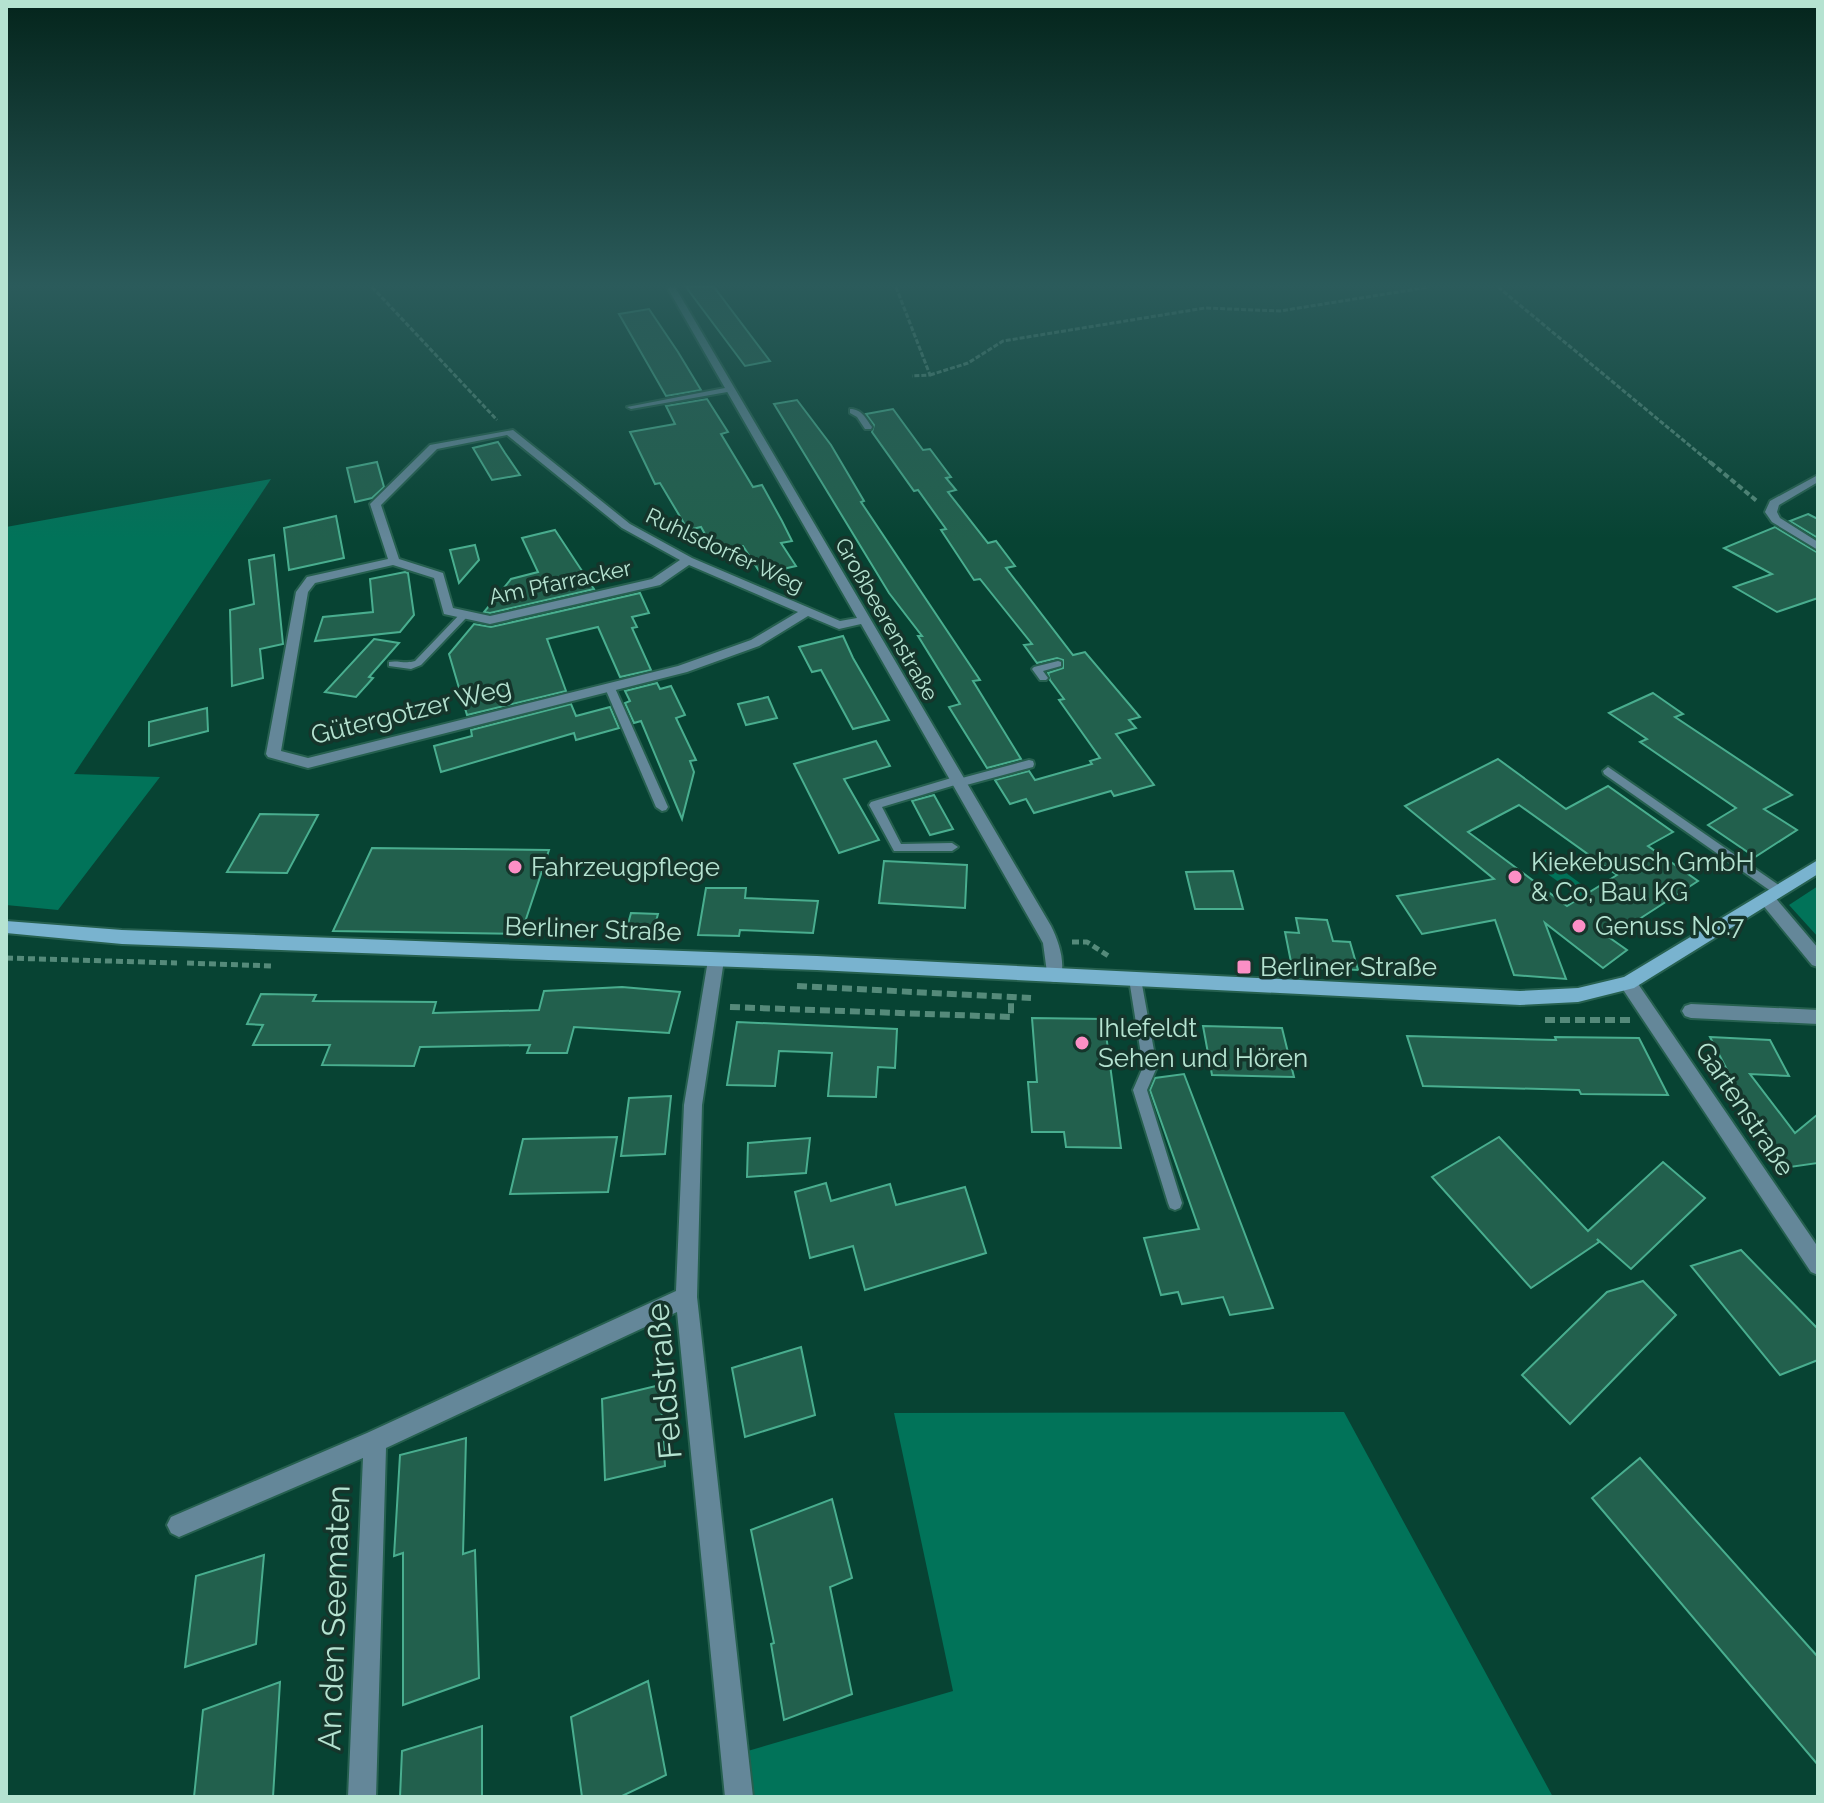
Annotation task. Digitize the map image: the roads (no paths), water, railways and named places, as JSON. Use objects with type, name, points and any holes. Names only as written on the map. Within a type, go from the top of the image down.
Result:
[{"type":"main road","name":"Berliner Straße","points":[[6,927],[122,937],[716,960],[1520,998],[1578,995],[1628,983],[1818,866]]},
{"type":"street","name":"Großbeerenstraße","points":[[720,371],[1045,931],[1051,943],[1054,975]]},
{"type":"street","name":"Ruhlsdorfer Weg","points":[[394,561],[375,504],[434,447],[509,432],[626,526],[688,560],[839,625],[864,620]]},
{"type":"street","points":[[1818,478],[1774,503],[1771,512],[1776,520],[1818,547]]},
{"type":"street","name":"Am Pfarracker","points":[[394,561],[439,576],[448,611],[490,620],[656,582],[688,560]]},
{"type":"street","name":"Gütergotzer Weg","points":[[394,561],[311,580],[302,592],[273,754],[308,763],[682,669],[755,643],[808,611]]},
{"type":"street","points":[[1773,895],[1818,960]]},
{"type":"street","name":"Feldstraße","points":[[716,960],[693,1105],[686,1297],[739,1797]]},
{"type":"street","name":"Gartenstraße","points":[[1628,983],[1818,1265]]},
{"type":"street","points":[[1691,1011],[1818,1017]]},
{"type":"street","name":"An den Seematen","points":[[179,1525],[375,1441],[686,1297]]},
{"type":"street","name":"An den Seematen","points":[[362,1797],[375,1441]]},
{"type":"lane","points":[[631,407],[730,389]]},
{"type":"lane","points":[[853,411],[868,427]]},
{"type":"lane","points":[[392,664],[411,666],[418,663],[464,615]]},
{"type":"lane","points":[[1043,678],[1037,669],[1058,664]]},
{"type":"lane","points":[[610,688],[662,807]]},
{"type":"lane","points":[[952,847],[898,848],[875,805],[1029,764]]},
{"type":"lane","points":[[1608,771],[1773,895]]},
{"type":"lane","points":[[1135,979],[1150,1067],[1140,1090],[1175,1203]]},
{"type":"place","name":"Fahrzeugpflege","points":[[515,867]]},
{"type":"place","name":"Kiekebusch GmbH & Co, Bau KG","points":[[1515,877]]},
{"type":"place","name":"Genuss No.7","points":[[1579,926]]},
{"type":"place","name":"Berliner Straße","points":[[1244,967]]},
{"type":"place","name":"Ihlefeldt Sehen und Hören","points":[[1082,1043]]}]
